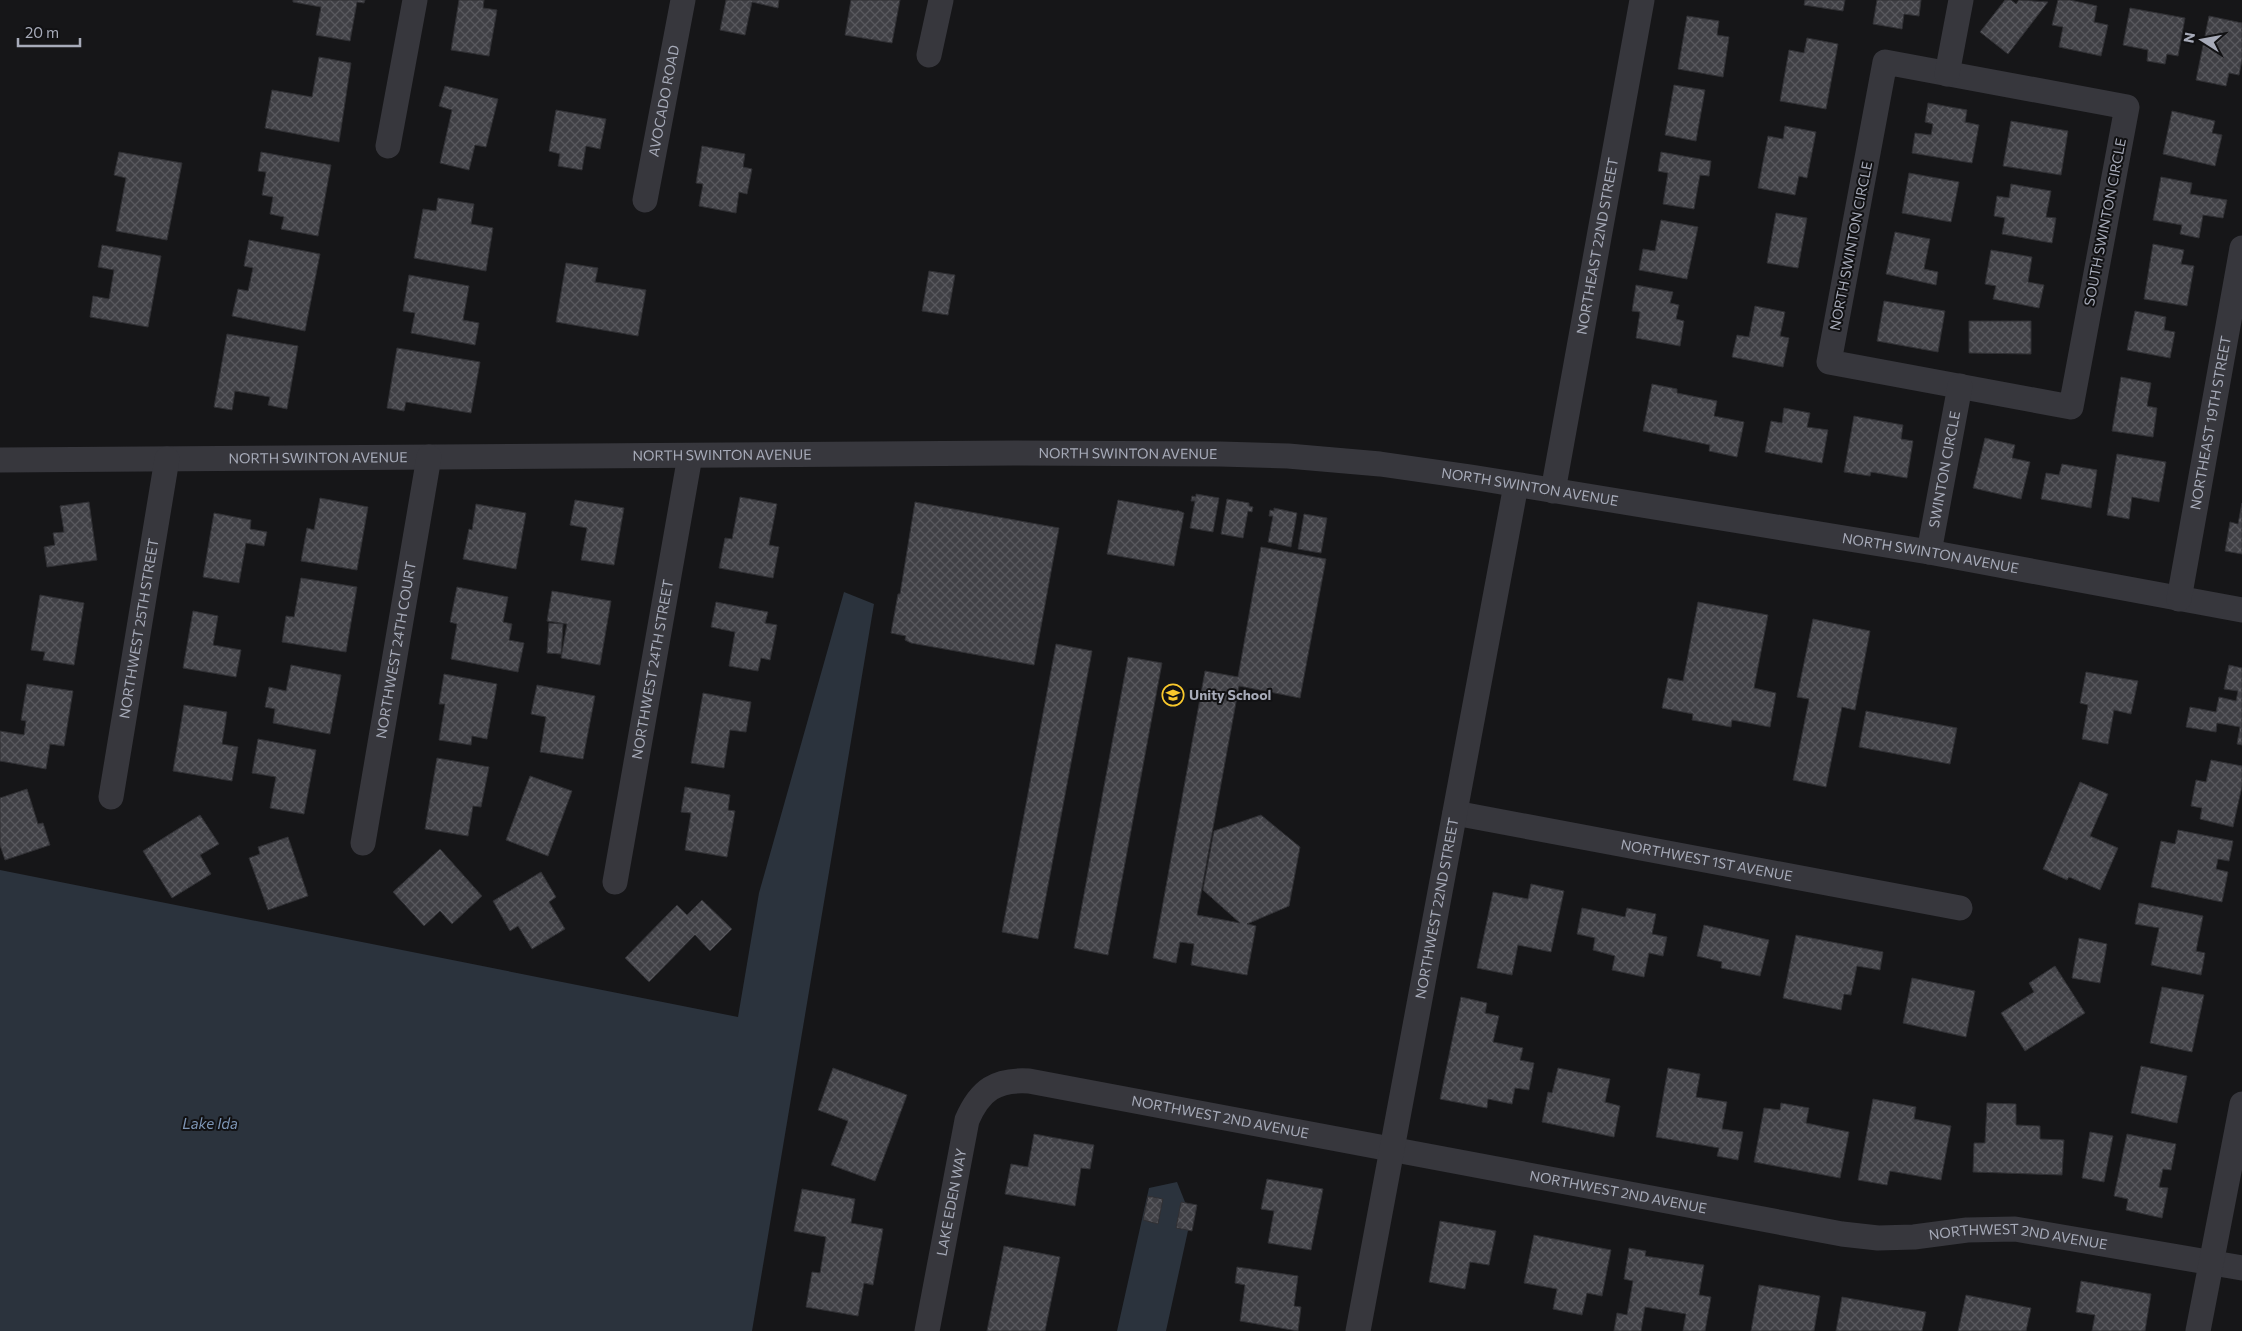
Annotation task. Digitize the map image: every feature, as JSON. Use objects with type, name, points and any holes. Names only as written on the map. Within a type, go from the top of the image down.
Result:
[{"type":"street","points":[[388,146],[415,0]]},
{"type":"street","name":"AVOCADO ROAD","points":[[645,200],[683,0]]},
{"type":"street","points":[[929,55],[941,0]]},
{"type":"street","name":"NORTHEAST 22ND STREET","points":[[1554,491],[1642,0]]},
{"type":"street","points":[[1947,74],[1961,0]]},
{"type":"street","name":"NORTH SWINTON CIRCLE","points":[[1947,74],[1885,62],[1829,362],[1960,386]]},
{"type":"street","name":"SOUTH SWINTON CIRCLE","points":[[1947,74],[2127,108],[2071,407],[1960,386]]},
{"type":"street","name":"NORTHEAST 19TH STREET","points":[[2180,599],[2242,248]]},
{"type":"street","name":"SWINTON CIRCLE","points":[[1929,552],[1960,386]]},
{"type":"street","name":"NORTH SWINTON AVENUE","points":[[0,460],[1015,453],[1288,456],[1380,464],[1554,491],[1929,552],[2242,610]]},
{"type":"street","name":"NORTHWEST 24TH STREET","points":[[615,882],[690,456]]},
{"type":"street","name":"NORTHWEST 24TH COURT","points":[[362,842],[429,457]]},
{"type":"street","name":"NORTHWEST 25TH STREET","points":[[111,797],[167,459]]},
{"type":"street","name":"NORTHWEST 22ND STREET","points":[[1358,1331],[1516,485]]},
{"type":"street","name":"NORTHWEST 1ST AVENUE","points":[[1455,813],[1960,908]]},
{"type":"street","name":"NORTHWEST 2ND AVENUE","points":[[997,1084],[1013,1080],[1029,1080],[1842,1234],[1878,1238],[1914,1237],[1967,1230],[2015,1229],[2242,1268]]},
{"type":"street","name":"LAKE EDEN WAY","points":[[927,1331],[968,1120],[979,1099],[997,1084]]},
{"type":"street","points":[[2198,1331],[2242,1104]]},
{"type":"water","name":"Lake Ida","points":[[844,592],[874,604],[752,1331],[0,1331],[0,870],[738,1017],[759,893]]},
{"type":"water","points":[[1177,1182],[1191,1217],[1166,1331],[1117,1331],[1149,1188]]},
{"type":"building","points":[[293,0],[365,0],[364,3],[357,2],[350,41],[316,35],[321,7],[293,2]]},
{"type":"building","points":[[459,0],[484,0],[483,8],[497,10],[489,56],[451,50]]},
{"type":"building","points":[[726,0],[779,0],[778,8],[752,2],[745,35],[720,30]]},
{"type":"building","points":[[851,0],[900,0],[892,43],[845,35]]},
{"type":"building","points":[[1805,0],[1845,0],[1843,11],[1804,5]]},
{"type":"building","points":[[1877,0],[1921,0],[1919,16],[1904,14],[1902,29],[1873,24]]},
{"type":"building","points":[[2005,0],[2011,0],[2016,4],[2019,0],[2048,2],[2008,54],[1980,32]]},
{"type":"building","points":[[2058,0],[2070,0],[2097,6],[2094,22],[2108,25],[2101,56],[2059,47],[2063,27],[2052,25]]},
{"type":"building","points":[[2130,8],[2185,18],[2178,56],[2167,54],[2165,64],[2147,61],[2148,50],[2123,45]]},
{"type":"building","points":[[1687,16],[1719,21],[1717,35],[1729,37],[1723,77],[1678,69]]},
{"type":"building","points":[[2209,16],[2242,23],[2242,60],[2239,75],[2229,73],[2226,86],[2196,80]]},
{"type":"building","points":[[1807,38],[1838,44],[1826,109],[1780,101],[1789,50],[1804,53]]},
{"type":"building","points":[[319,57],[351,63],[339,142],[265,128],[272,90],[312,97]]},
{"type":"building","points":[[1674,85],[1705,90],[1696,141],[1665,135]]},
{"type":"building","points":[[445,86],[498,99],[486,147],[475,145],[469,170],[440,163],[452,110],[439,106]]},
{"type":"building","points":[[1928,103],[1967,110],[1965,122],[1979,125],[1972,163],[1912,153],[1915,133],[1931,135],[1933,124],[1925,122]]},
{"type":"building","points":[[556,110],[606,119],[600,149],[586,146],[582,170],[558,166],[560,154],[549,151]]},
{"type":"building","points":[[2172,111],[2215,121],[2212,133],[2222,135],[2215,166],[2163,154]]},
{"type":"building","points":[[2011,121],[2068,131],[2061,175],[2003,166]]},
{"type":"building","points":[[1785,126],[1816,132],[1807,178],[1799,176],[1795,195],[1758,188],[1768,136],[1783,139]]},
{"type":"building","points":[[702,146],[745,154],[743,167],[752,169],[747,194],[739,192],[736,213],[699,206],[703,184],[696,183]]},
{"type":"building","points":[[119,152],[182,163],[167,240],[116,231],[126,178],[114,175]]},
{"type":"building","points":[[261,152],[331,165],[318,236],[281,229],[284,217],[270,214],[273,197],[262,195],[266,172],[258,171]]},
{"type":"building","points":[[1661,152],[1711,161],[1709,176],[1700,175],[1694,209],[1663,204],[1668,173],[1658,171]]},
{"type":"building","points":[[1909,173],[1959,182],[1951,222],[1902,213]]},
{"type":"building","points":[[2161,177],[2192,183],[2190,194],[2227,200],[2223,218],[2203,215],[2199,238],[2180,234],[2182,225],[2153,220]]},
{"type":"building","points":[[2011,184],[2051,191],[2046,217],[2056,218],[2052,243],[2002,234],[2005,218],[1994,216],[1997,196],[2009,198]]},
{"type":"building","points":[[438,198],[474,204],[471,224],[493,228],[486,271],[414,258],[423,209],[436,211]]},
{"type":"building","points":[[1776,213],[1807,218],[1798,268],[1767,263]]},
{"type":"building","points":[[1661,220],[1698,227],[1687,279],[1639,270],[1643,249],[1655,251]]},
{"type":"building","points":[[1895,232],[1930,239],[1924,269],[1938,272],[1936,285],[1886,274]]},
{"type":"building","points":[[249,240],[320,254],[305,331],[232,316],[238,289],[248,291],[253,268],[244,266]]},
{"type":"building","points":[[2153,244],[2184,250],[2181,264],[2194,266],[2187,306],[2144,299]]},
{"type":"building","points":[[102,245],[161,256],[148,327],[90,317],[93,296],[109,299],[114,270],[98,267]]},
{"type":"building","points":[[1991,250],[2032,257],[2028,282],[2044,285],[2039,308],[1993,299],[1996,286],[1985,284]]},
{"type":"building","points":[[566,263],[598,268],[595,282],[646,290],[638,336],[556,322]]},
{"type":"building","points":[[929,271],[955,275],[948,315],[922,311]]},
{"type":"building","points":[[409,275],[469,286],[463,320],[479,323],[475,345],[411,333],[415,313],[403,311]]},
{"type":"building","points":[[1636,285],[1673,292],[1670,303],[1679,305],[1676,319],[1684,321],[1680,346],[1636,338],[1640,312],[1632,311]]},
{"type":"building","points":[[1884,301],[1945,311],[1938,352],[1877,341]]},
{"type":"building","points":[[1755,306],[1785,312],[1780,336],[1789,338],[1783,367],[1732,357],[1737,335],[1749,337]]},
{"type":"building","points":[[2135,311],[2166,317],[2164,330],[2175,332],[2170,358],[2127,350]]},
{"type":"building","points":[[1969,321],[2031,321],[2031,354],[1969,353]]},
{"type":"building","points":[[227,334],[298,346],[287,409],[268,405],[270,397],[235,391],[232,410],[214,407]]},
{"type":"building","points":[[397,348],[480,362],[471,413],[406,402],[404,411],[387,408]]},
{"type":"building","points":[[2121,377],[2151,383],[2147,406],[2157,408],[2153,437],[2112,431]]},
{"type":"building","points":[[1652,384],[1677,389],[1677,393],[1717,401],[1714,416],[1744,422],[1737,457],[1709,451],[1710,445],[1643,431]]},
{"type":"building","points":[[1784,408],[1810,413],[1807,427],[1828,430],[1822,463],[1765,452],[1771,421],[1782,423]]},
{"type":"building","points":[[1854,416],[1903,425],[1901,439],[1913,441],[1907,478],[1871,472],[1870,476],[1844,472]]},
{"type":"building","points":[[1985,438],[2015,445],[2012,458],[2030,462],[2021,499],[1973,488]]},
{"type":"building","points":[[2117,454],[2166,462],[2159,502],[2132,497],[2129,519],[2107,515]]},
{"type":"building","points":[[2062,464],[2097,470],[2091,508],[2041,499],[2046,473],[2059,475]]},
{"type":"building","points":[[1196,494],[1219,498],[1213,532],[1190,528],[1195,501],[1191,501],[1192,496],[1196,497]]},
{"type":"building","points":[[740,497],[777,504],[769,545],[779,547],[773,578],[719,568],[725,538],[732,539]]},
{"type":"building","points":[[320,498],[368,507],[357,570],[301,561],[307,528],[314,530]]},
{"type":"building","points":[[1227,499],[1249,503],[1249,506],[1253,507],[1252,512],[1248,511],[1243,538],[1221,534]]},
{"type":"building","points":[[575,500],[624,508],[614,565],[581,560],[587,528],[570,525]]},
{"type":"building","points":[[1118,500],[1177,510],[1184,513],[1174,566],[1107,554]]},
{"type":"building","points":[[89,502],[97,560],[47,567],[44,547],[55,545],[53,533],[64,532],[60,506]]},
{"type":"building","points":[[915,502],[1059,528],[1034,665],[911,643],[905,640],[906,636],[891,633],[898,594],[900,594]]},
{"type":"building","points":[[2242,503],[2242,554],[2225,551],[2230,522],[2238,524]]},
{"type":"building","points":[[476,504],[526,513],[516,569],[463,559],[469,529],[472,530]]},
{"type":"building","points":[[1274,508],[1297,513],[1291,547],[1268,542],[1273,516],[1269,516],[1270,510],[1274,511]]},
{"type":"building","points":[[214,513],[251,520],[250,529],[267,532],[264,546],[246,543],[239,583],[203,577]]},
{"type":"building","points":[[1304,514],[1327,518],[1321,553],[1298,549]]},
{"type":"building","points":[[1261,547],[1326,559],[1300,698],[1239,686],[1197,915],[1240,923],[1203,890],[1214,831],[1261,815],[1300,847],[1289,906],[1247,924],[1256,926],[1247,975],[1191,965],[1194,944],[1180,942],[1176,963],[1153,958],[1205,671],[1238,677]]},
{"type":"building","points":[[301,578],[357,587],[346,652],[282,642],[286,616],[294,617]]},
{"type":"building","points":[[457,587],[508,597],[503,622],[512,624],[509,640],[524,643],[518,672],[451,659],[457,624],[450,622]]},
{"type":"building","points":[[552,591],[611,601],[600,665],[561,658],[567,624],[547,621]]},
{"type":"building","points":[[40,595],[84,603],[74,665],[43,660],[45,652],[31,650]]},
{"type":"building","points":[[716,602],[768,612],[765,623],[777,625],[770,660],[761,658],[758,671],[729,666],[735,632],[711,627]]},
{"type":"building","points":[[1698,602],[1768,615],[1754,688],[1776,693],[1770,727],[1732,720],[1731,727],[1692,720],[1693,714],[1662,708],[1668,678],[1683,681]]},
{"type":"building","points":[[193,611],[218,616],[213,645],[241,650],[236,677],[183,668]]},
{"type":"building","points":[[1813,619],[1870,631],[1855,710],[1842,707],[1826,787],[1793,780],[1809,699],[1797,697]]},
{"type":"building","points":[[549,623],[563,624],[561,654],[547,653]]},
{"type":"building","points":[[1056,644],[1092,651],[1038,939],[1002,932]]},
{"type":"building","points":[[1128,657],[1162,663],[1108,955],[1074,948]]},
{"type":"building","points":[[291,665],[341,675],[330,734],[273,723],[275,709],[265,707],[269,687],[286,691]]},
{"type":"building","points":[[2229,665],[2242,668],[2242,745],[2237,744],[2240,727],[2217,723],[2216,732],[2186,727],[2190,707],[2216,712],[2219,697],[2236,701],[2238,691],[2224,689]]},
{"type":"building","points":[[2086,672],[2138,681],[2131,714],[2114,710],[2108,744],[2082,739],[2088,705],[2080,703]]},
{"type":"building","points":[[444,674],[497,684],[487,739],[472,736],[471,745],[439,740],[445,704],[439,704]]},
{"type":"building","points":[[27,684],[73,691],[64,746],[50,744],[46,769],[0,761],[0,731],[24,735],[26,721],[21,720]]},
{"type":"building","points":[[537,685],[595,696],[583,759],[540,752],[546,717],[531,714]]},
{"type":"building","points":[[703,693],[751,702],[746,732],[730,730],[724,768],[691,763]]},
{"type":"building","points":[[184,705],[227,712],[222,744],[238,747],[232,781],[173,771]]},
{"type":"building","points":[[1866,711],[1957,728],[1950,764],[1859,747]]},
{"type":"building","points":[[258,739],[316,750],[304,814],[270,808],[276,777],[252,773]]},
{"type":"building","points":[[437,758],[489,767],[481,807],[473,806],[468,836],[425,829]]},
{"type":"building","points":[[2211,760],[2242,766],[2242,786],[2233,827],[2200,819],[2202,808],[2191,806],[2196,780],[2206,782]]},
{"type":"building","points":[[530,776],[572,791],[548,856],[506,840]]},
{"type":"building","points":[[2080,782],[2108,794],[2090,836],[2118,848],[2100,890],[2069,877],[2067,880],[2043,869]]},
{"type":"building","points":[[685,787],[730,795],[728,810],[735,811],[727,857],[685,850],[691,813],[681,812]]},
{"type":"building","points":[[27,789],[38,824],[43,823],[50,845],[5,860],[0,845],[0,798]]},
{"type":"building","points":[[200,815],[219,844],[200,855],[211,874],[172,898],[143,851]]},
{"type":"building","points":[[2178,830],[2233,841],[2229,861],[2218,859],[2216,869],[2228,872],[2222,902],[2151,887],[2161,841],[2175,844]]},
{"type":"building","points":[[288,837],[308,896],[268,910],[249,858],[260,854],[258,847]]},
{"type":"building","points":[[440,849],[482,896],[452,924],[440,911],[424,926],[393,892]]},
{"type":"building","points":[[541,872],[556,897],[549,902],[565,929],[532,949],[518,926],[510,931],[493,901]]},
{"type":"building","points":[[1531,884],[1564,891],[1551,952],[1518,945],[1512,975],[1477,968],[1493,892],[1528,899]]},
{"type":"building","points":[[702,900],[732,929],[710,951],[695,935],[649,982],[625,958],[677,905],[687,915]]},
{"type":"building","points":[[2139,903],[2203,916],[2196,951],[2205,953],[2201,975],[2151,965],[2159,928],[2135,924]]},
{"type":"building","points":[[1582,908],[1625,917],[1627,908],[1656,914],[1652,934],[1667,937],[1663,956],[1649,953],[1644,977],[1612,970],[1615,956],[1593,950],[1595,938],[1577,934]]},
{"type":"building","points":[[1704,925],[1769,940],[1760,976],[1721,968],[1722,962],[1697,956]]},
{"type":"building","points":[[1796,935],[1883,952],[1880,970],[1857,966],[1851,995],[1844,994],[1841,1010],[1783,998]]},
{"type":"building","points":[[2079,938],[2107,944],[2100,983],[2072,978]]},
{"type":"building","points":[[2055,966],[2085,1013],[2025,1051],[2001,1013],[2034,992],[2029,983]]},
{"type":"building","points":[[1912,978],[1975,991],[1966,1037],[1903,1023]]},
{"type":"building","points":[[2162,987],[2204,995],[2192,1052],[2150,1043]]},
{"type":"building","points":[[1461,997],[1487,1003],[1485,1013],[1499,1016],[1493,1042],[1523,1048],[1520,1060],[1534,1063],[1529,1090],[1515,1088],[1512,1104],[1488,1099],[1487,1108],[1440,1099]]},
{"type":"building","points":[[2141,1066],[2187,1076],[2177,1123],[2131,1113]]},
{"type":"building","points":[[833,1068],[907,1095],[875,1181],[831,1165],[848,1121],[818,1110]]},
{"type":"building","points":[[1558,1068],[1610,1079],[1605,1102],[1620,1106],[1614,1137],[1542,1122],[1548,1092],[1552,1093]]},
{"type":"building","points":[[1668,1068],[1700,1074],[1696,1097],[1727,1102],[1722,1129],[1743,1132],[1738,1160],[1717,1156],[1719,1148],[1656,1137]]},
{"type":"building","points":[[1873,1099],[1916,1107],[1914,1119],[1951,1126],[1941,1180],[1890,1171],[1887,1185],[1858,1180]]},
{"type":"building","points":[[1781,1103],[1809,1108],[1806,1123],[1849,1132],[1840,1178],[1754,1162],[1764,1108],[1780,1110]]},
{"type":"building","points":[[1987,1103],[2016,1104],[2016,1125],[2040,1126],[2040,1139],[2064,1140],[2062,1175],[1973,1172],[1974,1143],[1985,1143]]},
{"type":"building","points":[[2090,1132],[2113,1136],[2104,1182],[2082,1178]]},
{"type":"building","points":[[1034,1134],[1094,1145],[1090,1169],[1081,1168],[1075,1206],[1005,1194],[1011,1164],[1028,1167]]},
{"type":"building","points":[[2127,1134],[2176,1144],[2171,1170],[2163,1169],[2159,1187],[2168,1188],[2162,1218],[2126,1210],[2128,1199],[2114,1196]]},
{"type":"building","points":[[1267,1179],[1323,1189],[1311,1250],[1268,1243],[1274,1211],[1261,1209]]},
{"type":"building","points":[[802,1189],[855,1199],[851,1223],[883,1229],[873,1285],[864,1283],[858,1316],[806,1307],[812,1272],[820,1273],[826,1237],[794,1231]]},
{"type":"building","points":[[1148,1196],[1163,1199],[1158,1224],[1143,1220]]},
{"type":"building","points":[[1181,1202],[1197,1205],[1192,1231],[1176,1228]]},
{"type":"building","points":[[1440,1221],[1496,1231],[1489,1265],[1470,1262],[1465,1289],[1429,1282]]},
{"type":"building","points":[[1534,1235],[1611,1250],[1602,1296],[1587,1293],[1582,1315],[1553,1309],[1557,1289],[1524,1283]]},
{"type":"building","points":[[1004,1246],[1060,1257],[1045,1331],[987,1331]]},
{"type":"building","points":[[1629,1248],[1646,1251],[1645,1256],[1704,1265],[1699,1295],[1711,1297],[1705,1331],[1683,1331],[1686,1314],[1645,1307],[1641,1331],[1614,1331],[1617,1313],[1627,1315],[1633,1281],[1624,1279]]},
{"type":"building","points":[[1237,1267],[1298,1276],[1294,1306],[1301,1307],[1298,1331],[1240,1321],[1245,1285],[1235,1283]]},
{"type":"building","points":[[2081,1281],[2151,1294],[2145,1331],[2092,1331],[2095,1315],[2076,1312]]},
{"type":"building","points":[[1759,1285],[1820,1296],[1814,1331],[1751,1331]]},
{"type":"building","points":[[1966,1295],[2031,1308],[2026,1331],[1958,1331]]},
{"type":"building","points":[[1842,1297],[1926,1312],[1922,1331],[1836,1331]]},
{"type":"place","name":"Unity School","points":[[1173,695]]}]
